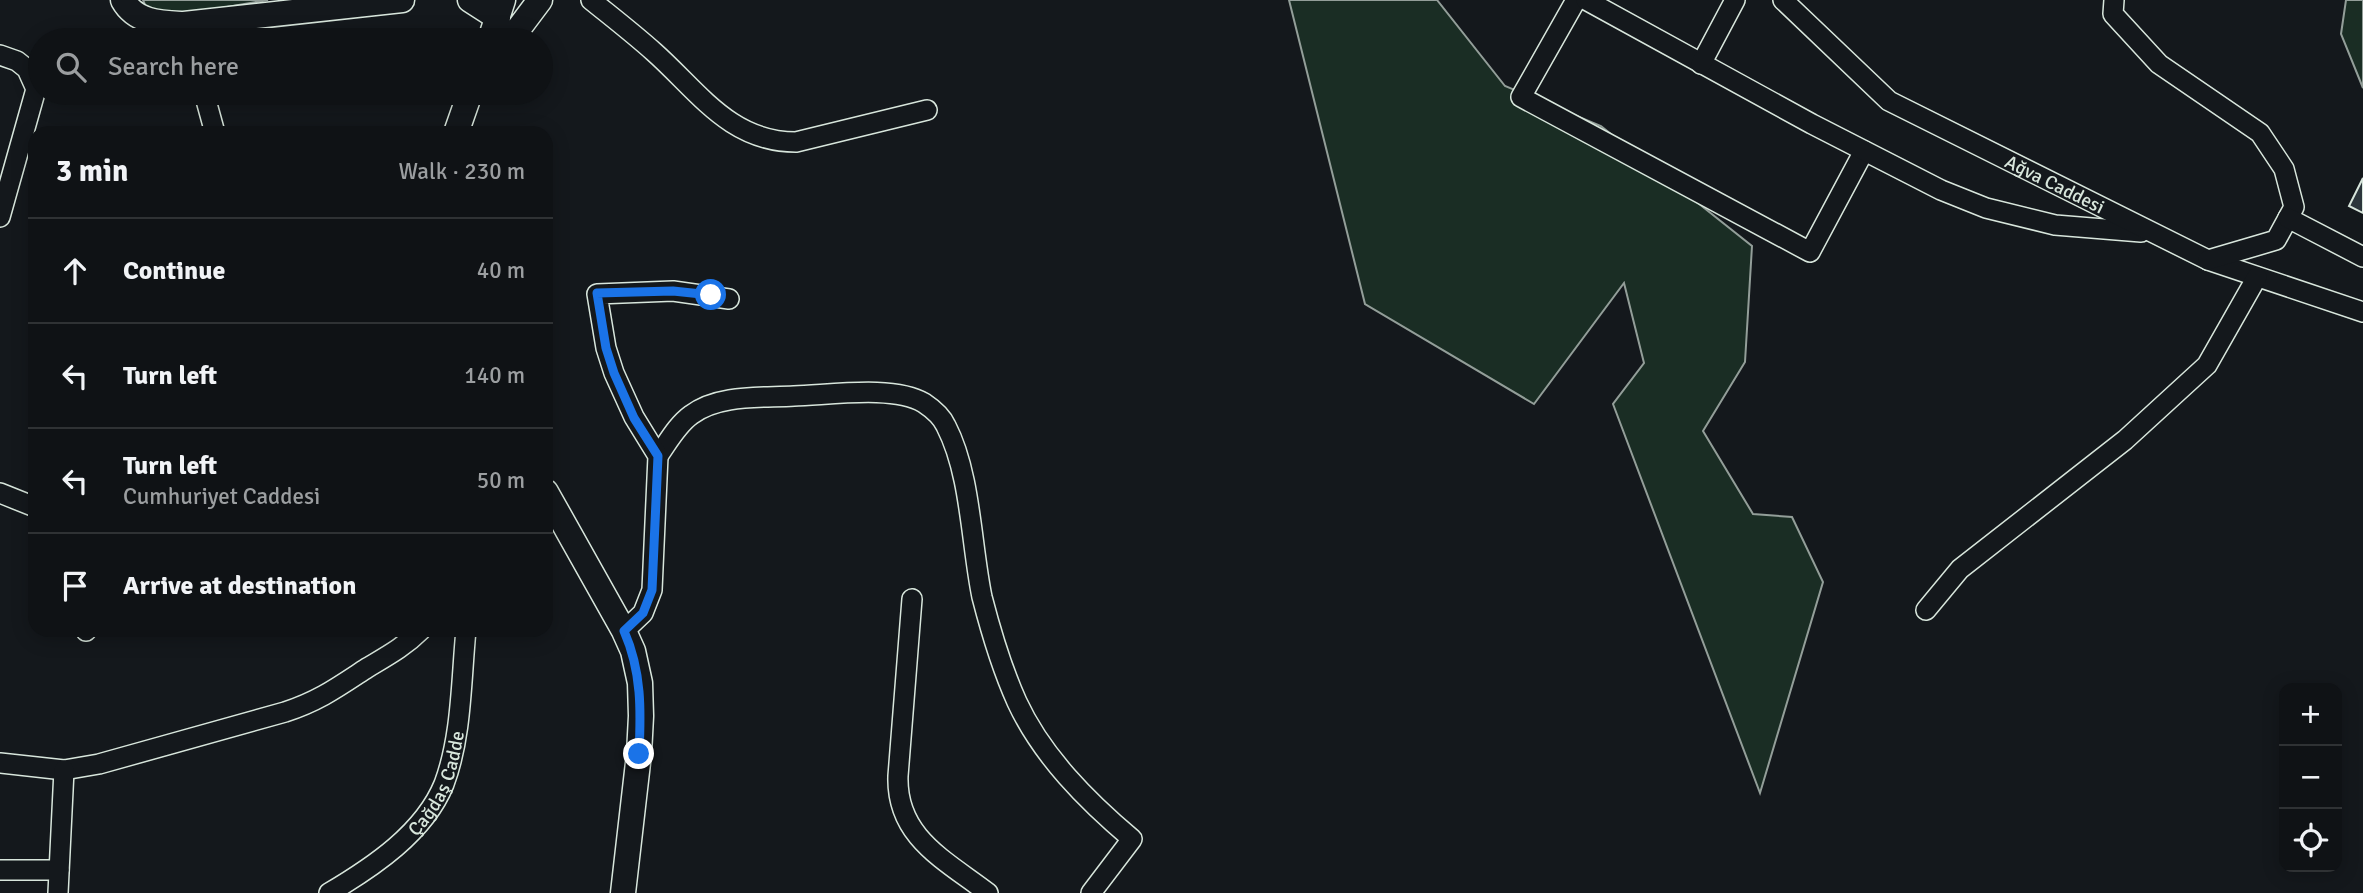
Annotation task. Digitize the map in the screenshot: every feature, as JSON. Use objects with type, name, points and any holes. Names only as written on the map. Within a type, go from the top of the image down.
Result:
[{"type":"main road","points":[[123,0],[138,16],[173,28]]},
{"type":"main road","points":[[214,28],[402,0]]},
{"type":"main road","points":[[470,0],[497,19]]},
{"type":"main road","points":[[519,28],[540,0]]},
{"type":"main road","points":[[458,126],[466,105]]},
{"type":"main road","points":[[553,504],[624,631],[633,651],[640,682],[639,754],[623,893]]},
{"type":"street","points":[[591,0],[654,51],[725,119],[751,134],[781,142],[796,142],[927,110]]},
{"type":"street","points":[[1576,0],[1521,97],[1810,252],[1864,151]]},
{"type":"street","points":[[1586,0],[1701,64],[1941,190],[1986,208],[2055,225],[2152,233]]},
{"type":"street","points":[[1701,64],[1735,0]]},
{"type":"street","name":"Ağva Caddesi","points":[[1783,0],[1889,101],[2208,260],[2363,312]]},
{"type":"street","points":[[2109,2],[2113,14],[2159,64],[2260,133],[2284,169],[2294,207],[2276,240],[2208,260]]},
{"type":"street","points":[[0,55],[17,61],[28,70]]},
{"type":"street","points":[[0,217],[32,105]]},
{"type":"street","points":[[207,105],[213,126]]},
{"type":"street","points":[[2288,218],[2363,257]]},
{"type":"street","points":[[1926,610],[1960,569],[2125,440],[2207,365],[2258,277]]},
{"type":"street","points":[[624,631],[643,613],[652,590],[658,456],[634,418],[614,373],[606,348],[597,293],[673,291],[729,299]]},
{"type":"street","points":[[658,456],[691,415],[718,403],[754,398],[887,393],[913,397],[933,410],[946,426],[962,472],[982,596],[1000,657],[1018,704],[1062,770],[1084,795],[1132,839],[1091,893]]},
{"type":"street","points":[[0,493],[28,504]]},
{"type":"street","points":[[912,599],[898,776],[899,801],[907,823],[921,841],[988,893]]},
{"type":"street","points":[[0,763],[64,770],[99,764],[299,708],[342,687],[393,654],[413,637]]},
{"type":"street","name":"Çağdaş Cadde","points":[[330,893],[388,855],[419,824],[443,785],[457,736],[465,637]]},
{"type":"street","points":[[58,893],[64,770]]},
{"type":"street","points":[[0,870],[59,870]]},
{"type":"green space","points":[[143,0],[268,0],[168,17],[146,7]]},
{"type":"green space","points":[[1289,0],[1437,0],[1505,86],[1601,126],[1752,246],[1745,362],[1703,431],[1753,514],[1792,517],[1823,582],[1760,793],[1613,404],[1644,363],[1624,283],[1534,404],[1365,304]]},
{"type":"green space","points":[[2346,0],[2363,0],[2363,88],[2341,34]]},
{"type":"building","points":[[2363,178],[2363,213],[2349,206]]},
{"type":"route","points":[[639,754],[640,682],[633,651],[624,631],[643,613],[652,590],[658,456],[634,418],[614,373],[606,348],[597,293],[673,291],[711,295]]}]
